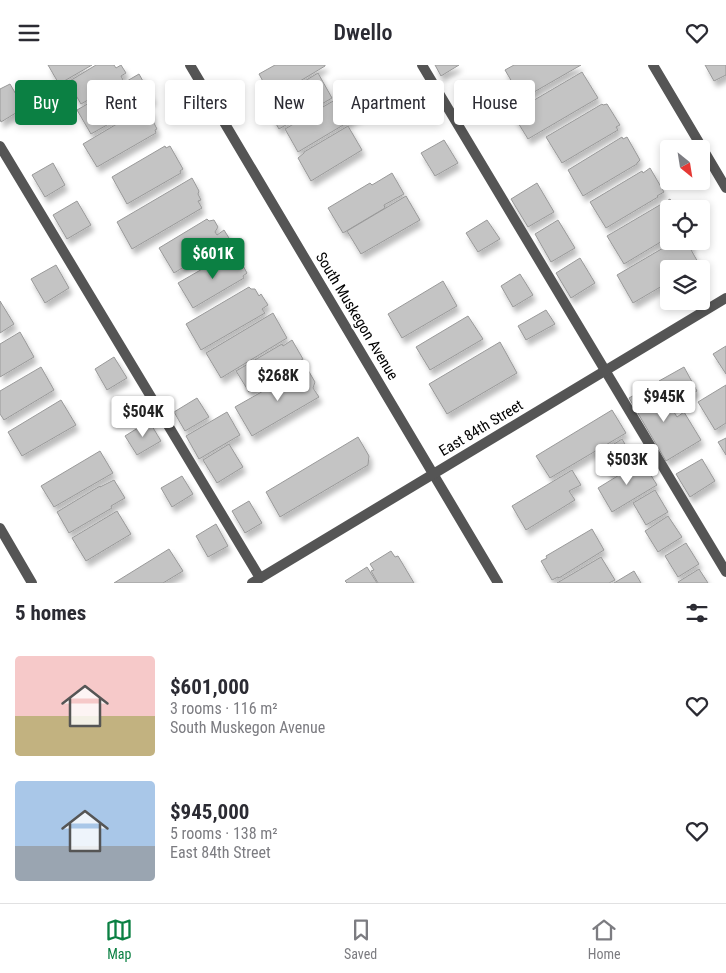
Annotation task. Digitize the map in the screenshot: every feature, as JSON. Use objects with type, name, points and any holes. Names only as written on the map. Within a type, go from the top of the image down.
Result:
[{"type":"street","name":"South Muskegon Avenue","points":[[190,65],[498,583]]},
{"type":"street","points":[[422,65],[726,572]]},
{"type":"street","points":[[653,65],[726,188]]},
{"type":"street","points":[[0,146],[256,581]]},
{"type":"street","name":"East 84th Street","points":[[256,581],[726,298]]},
{"type":"street","points":[[0,528],[32,583]]},
{"type":"building","points":[[48,65],[92,65],[66,80],[57,80]]},
{"type":"building","points":[[96,65],[114,65],[116,68],[121,65],[126,73],[121,76],[123,80],[87,80],[87,101],[81,104],[77,97],[77,80],[71,80]]},
{"type":"building","points":[[275,65],[325,65],[302,80],[262,80],[259,74]]},
{"type":"building","points":[[435,65],[459,65],[441,76]]},
{"type":"building","points":[[514,65],[581,65],[535,92],[535,80],[511,80],[505,70]]},
{"type":"building","points":[[705,65],[726,65],[726,75],[714,81]]},
{"type":"building","points":[[582,72],[598,98],[528,139],[519,125],[535,125],[535,100]]},
{"type":"building","points":[[318,73],[322,80],[306,80]]},
{"type":"building","points":[[139,74],[142,80],[129,80]]},
{"type":"building","points":[[323,82],[332,98],[323,103]]},
{"type":"building","points":[[10,84],[15,93],[15,113],[1,122],[0,119],[0,89]]},
{"type":"building","points":[[333,101],[333,125],[343,125],[298,152],[285,129],[292,125],[323,125],[323,107]]},
{"type":"building","points":[[87,104],[87,125],[107,125],[91,134],[77,110]]},
{"type":"building","points":[[602,104],[607,104],[620,125],[616,127],[618,130],[562,163],[546,137]]},
{"type":"building","points":[[115,125],[155,125],[157,129],[155,130],[156,133],[97,167],[83,144]]},
{"type":"building","points":[[277,125],[286,125],[279,129]]},
{"type":"building","points":[[348,126],[362,150],[311,181],[298,158],[304,152]]},
{"type":"building","points":[[622,137],[623,139],[627,137],[640,160],[637,164],[583,196],[568,170]]},
{"type":"building","points":[[444,140],[458,163],[435,176],[421,153]]},
{"type":"building","points":[[165,146],[166,148],[170,146],[183,169],[180,171],[181,173],[127,204],[112,177]]},
{"type":"building","points":[[53,163],[65,185],[45,197],[32,175]]},
{"type":"building","points":[[650,168],[660,185],[660,190],[664,192],[606,228],[590,202],[642,171],[643,173]]},
{"type":"building","points":[[392,173],[404,194],[384,205],[385,208],[343,233],[328,208],[370,183],[372,185]]},
{"type":"building","points":[[192,178],[199,191],[198,194],[201,200],[198,201],[202,208],[132,249],[117,222]]},
{"type":"building","points":[[537,183],[554,212],[528,227],[511,199]]},
{"type":"building","points":[[406,196],[420,220],[361,254],[347,231]]},
{"type":"building","points":[[77,201],[91,225],[67,239],[53,215]]},
{"type":"building","points":[[660,205],[660,242],[624,264],[607,236]]},
{"type":"building","points":[[207,219],[209,221],[214,220],[218,227],[215,232],[217,235],[224,230],[229,238],[174,273],[159,248]]},
{"type":"building","points":[[487,220],[500,239],[478,252],[466,233]]},
{"type":"building","points":[[558,220],[575,248],[551,262],[535,234]]},
{"type":"building","points":[[660,250],[691,250],[697,260],[660,260],[660,287],[633,303],[617,275]]},
{"type":"building","points":[[230,253],[231,256],[234,255],[239,263],[241,262],[247,273],[243,276],[244,278],[193,308],[178,283]]},
{"type":"building","points":[[580,258],[595,283],[571,298],[556,273]]},
{"type":"building","points":[[56,265],[69,288],[45,303],[31,279]]},
{"type":"building","points":[[520,274],[533,295],[513,307],[501,286]]},
{"type":"building","points":[[443,281],[457,306],[402,338],[388,314]]},
{"type":"building","points":[[249,287],[255,289],[259,296],[261,294],[268,305],[262,309],[265,313],[201,350],[186,324]]},
{"type":"building","points":[[0,301],[14,324],[0,333]]},
{"type":"building","points":[[546,310],[555,324],[526,340],[518,326]]},
{"type":"building","points":[[273,313],[287,338],[221,378],[206,353]]},
{"type":"building","points":[[468,316],[483,339],[430,370],[416,347]]},
{"type":"building","points":[[20,332],[34,357],[0,377],[0,344]]},
{"type":"building","points":[[292,340],[303,359],[249,392],[236,371]]},
{"type":"building","points":[[500,342],[517,373],[447,414],[429,384]]},
{"type":"building","points":[[726,346],[726,374],[713,354]]},
{"type":"building","points":[[114,357],[127,378],[107,390],[95,369]]},
{"type":"building","points":[[41,367],[54,390],[4,420],[0,414],[0,391]]},
{"type":"building","points":[[684,367],[697,391],[673,405],[659,381]]},
{"type":"building","points":[[302,369],[304,372],[308,370],[315,382],[313,388],[319,397],[252,436],[235,407]]},
{"type":"building","points":[[656,383],[677,417],[684,412],[701,440],[666,461],[629,398]]},
{"type":"building","points":[[726,385],[726,423],[715,430],[698,402]]},
{"type":"building","points":[[197,398],[209,417],[185,431],[174,412]]},
{"type":"building","points":[[61,400],[76,425],[22,456],[8,432]]},
{"type":"building","points":[[612,410],[626,433],[550,478],[536,456]]},
{"type":"building","points":[[227,412],[240,435],[199,459],[186,436]]},
{"type":"building","points":[[149,421],[161,441],[137,455],[125,436]]},
{"type":"building","points":[[358,437],[369,456],[368,465],[280,517],[266,492]]},
{"type":"building","points":[[726,438],[726,455],[718,442]]},
{"type":"building","points":[[622,439],[635,461],[611,476],[598,454]]},
{"type":"building","points":[[229,444],[243,467],[217,483],[203,460]]},
{"type":"building","points":[[100,451],[113,473],[54,507],[41,486]]},
{"type":"building","points":[[702,459],[715,481],[690,497],[676,474]]},
{"type":"building","points":[[642,461],[657,485],[612,512],[598,488]]},
{"type":"building","points":[[572,470],[581,485],[569,491],[575,500],[526,530],[512,506]]},
{"type":"building","points":[[182,476],[193,494],[172,507],[161,488]]},
{"type":"building","points":[[114,480],[125,498],[111,506],[112,508],[69,533],[57,512],[100,486]]},
{"type":"building","points":[[655,490],[668,512],[646,525],[633,503]]},
{"type":"building","points":[[249,501],[262,523],[245,533],[232,511]]},
{"type":"building","points":[[117,511],[131,534],[86,561],[72,538]]},
{"type":"building","points":[[668,516],[682,537],[658,552],[645,531]]},
{"type":"building","points":[[216,524],[228,546],[208,557],[196,536]]},
{"type":"building","points":[[592,529],[604,550],[559,578],[552,580],[541,561],[547,558],[546,556]]},
{"type":"building","points":[[686,543],[699,564],[678,577],[665,556]]},
{"type":"building","points":[[169,549],[183,571],[163,583],[114,583]]},
{"type":"building","points":[[391,551],[395,557],[398,556],[414,583],[378,583],[371,571],[374,570],[370,564]]},
{"type":"building","points":[[601,557],[615,580],[609,583],[557,583]]},
{"type":"building","points":[[367,567],[377,583],[347,583],[345,581]]},
{"type":"building","points":[[699,569],[708,583],[678,582]]},
{"type":"building","points":[[634,571],[641,583],[614,583]]}]
